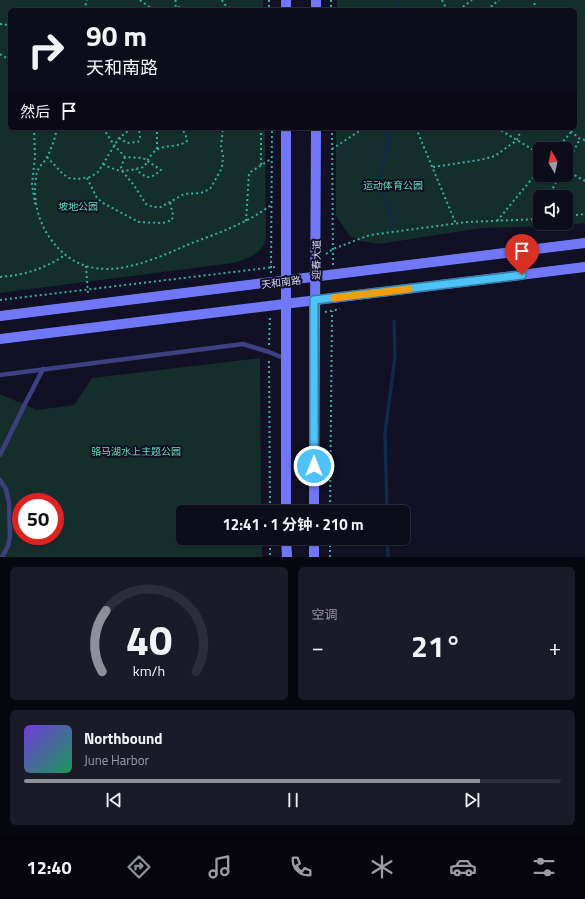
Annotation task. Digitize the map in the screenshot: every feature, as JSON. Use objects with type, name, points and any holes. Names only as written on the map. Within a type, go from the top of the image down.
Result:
[{"type":"street","points":[[286,130],[286,505]]},
{"type":"street","name":"迎春大道","points":[[314,505],[316,130]]},
{"type":"street","name":"天和南路","points":[[0,316],[585,243]]},
{"type":"street","points":[[0,339],[585,267]]},
{"type":"street","points":[[286,545],[286,557]]},
{"type":"street","points":[[314,545],[314,557]]},
{"type":"lane","points":[[0,375],[243,344],[286,359]]},
{"type":"lane","points":[[0,455],[43,369]]},
{"type":"lane","points":[[0,480],[6,489],[9,503],[10,536],[8,546],[2,557]]},
{"type":"path","points":[[140,0],[150,8]]},
{"type":"path","points":[[176,0],[176,8],[184,6]]},
{"type":"path","points":[[222,0],[224,4],[230,8]]},
{"type":"path","points":[[462,8],[472,0]]},
{"type":"path","points":[[489,8],[499,0]]},
{"type":"path","points":[[34,130],[35,157],[32,184],[37,212],[45,230],[58,249],[70,259],[86,266],[104,269],[131,267],[246,221],[271,206]]},
{"type":"path","points":[[37,212],[35,189],[37,172],[47,157],[56,136],[57,130]]},
{"type":"path","points":[[104,130],[114,145],[125,157],[137,157],[148,160],[161,170],[150,178],[145,177],[136,169]]},
{"type":"path","points":[[47,157],[63,174],[69,178],[87,178],[98,172],[119,138],[129,130]]},
{"type":"path","points":[[119,138],[127,143],[138,142],[140,137],[139,130]]},
{"type":"path","points":[[157,130],[157,149]]},
{"type":"path","points":[[103,164],[117,171],[130,171],[144,167],[151,154],[157,149],[183,144],[186,141],[186,136],[183,130]]},
{"type":"path","points":[[125,157],[121,167],[122,171],[133,184],[146,204],[153,207],[161,207],[184,194],[202,193],[210,189],[222,168],[223,156],[221,146],[223,130]]},
{"type":"path","points":[[261,130],[261,166]]},
{"type":"path","points":[[270,283],[272,130]]},
{"type":"path","points":[[332,130],[334,275]]},
{"type":"path","points":[[332,149],[361,130]]},
{"type":"path","points":[[417,130],[456,224]]},
{"type":"path","points":[[500,130],[533,150]]},
{"type":"path","points":[[433,167],[480,160],[495,156],[517,140],[521,130]]},
{"type":"path","points":[[563,142],[571,132],[580,139],[585,140]]},
{"type":"path","points":[[573,152],[580,139]]},
{"type":"path","points":[[246,221],[249,173],[271,159]]},
{"type":"path","points":[[573,174],[585,181]]},
{"type":"path","points":[[497,221],[533,177]]},
{"type":"path","points":[[87,178],[97,198],[103,203],[139,222],[163,224],[172,220],[173,215],[170,202]]},
{"type":"path","points":[[573,215],[585,214]]},
{"type":"path","points":[[316,262],[333,250],[370,235],[456,224],[533,219]]},
{"type":"path","points":[[0,276],[28,273],[48,265],[65,255]]},
{"type":"path","points":[[86,266],[88,305]]},
{"type":"path","points":[[0,300],[286,266]]},
{"type":"path","points":[[330,505],[331,343],[333,298]]},
{"type":"path","points":[[270,306],[270,505]]},
{"type":"path","points":[[270,545],[270,557]]},
{"type":"path","points":[[330,545],[330,557]]},
{"type":"green space","name":"坡地公园","points":[[0,0],[263,0],[263,8],[8,8],[8,130],[265,130],[266,237],[265,243],[259,251],[244,260],[233,263],[0,293]]},
{"type":"green space","name":"运动体育公园","points":[[337,0],[585,0],[585,223],[573,224],[573,190],[533,190],[533,227],[482,228],[379,244],[361,241],[350,236],[336,216],[336,130],[577,130],[577,8],[337,8]]},
{"type":"green space","name":"骆马湖水上主题公园","points":[[260,358],[261,505],[176,505],[176,545],[262,545],[262,557],[0,557],[0,394],[37,410],[74,405],[92,378]]},
{"type":"waterway","points":[[398,0],[399,8]]},
{"type":"waterway","points":[[388,130],[387,151],[379,177],[391,218],[391,226]]},
{"type":"waterway","points":[[387,505],[385,433],[395,357],[394,321]]},
{"type":"waterway","points":[[387,545],[388,557]]},
{"type":"slow traffic","points":[[334,298],[409,289]]},
{"type":"route","points":[[314,466],[314,300],[522,275]]}]
